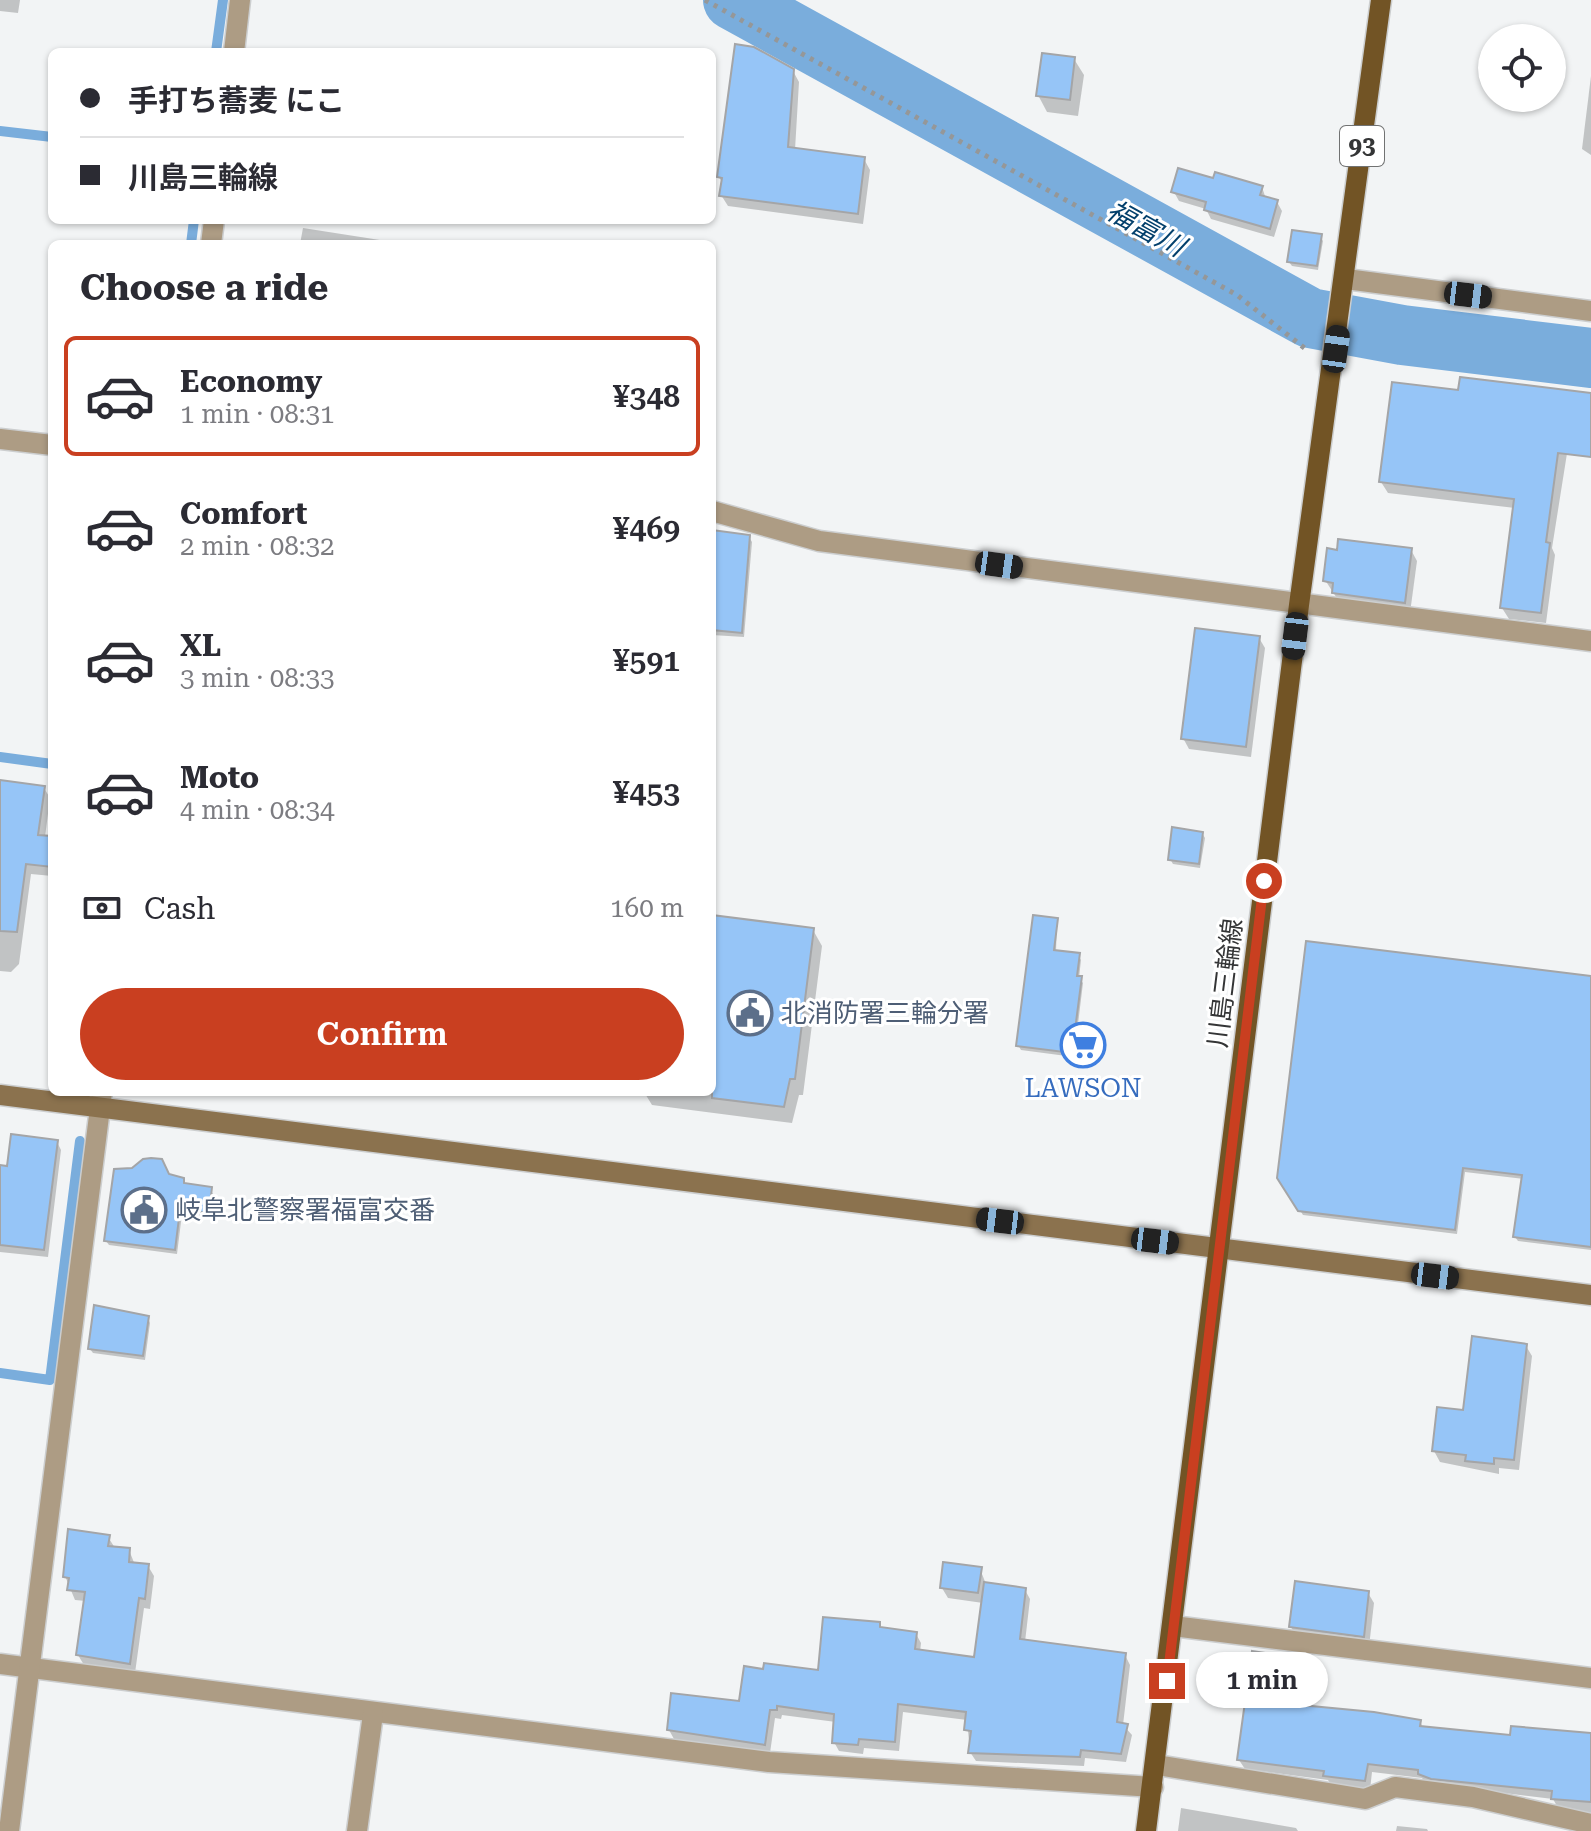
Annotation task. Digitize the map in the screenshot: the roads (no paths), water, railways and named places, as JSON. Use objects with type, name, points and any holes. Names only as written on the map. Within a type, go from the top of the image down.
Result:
[{"type":"main road","name":"川島三輪線","points":[[1146,1831],[1157,1765],[1217,1249],[1299,605],[1345,286],[1381,0]]},
{"type":"street","points":[[234,48],[240,0]]},
{"type":"street","points":[[1345,286],[1591,311]]},
{"type":"street","points":[[0,439],[48,445]]},
{"type":"street","points":[[716,512],[819,541],[1591,641]]},
{"type":"street","points":[[0,1095],[100,1100],[1217,1249],[1591,1295]]},
{"type":"street","points":[[9,1831],[100,1100]]},
{"type":"street","points":[[1173,1626],[1591,1678]]},
{"type":"street","points":[[0,1664],[373,1714],[769,1762],[1153,1787]]},
{"type":"street","points":[[357,1831],[373,1714]]},
{"type":"street","points":[[1157,1765],[1365,1799],[1395,1787],[1457,1795],[1591,1824]]},
{"type":"waterway","points":[[217,48],[223,0]]},
{"type":"waterway","name":"福富川","points":[[733,0],[1310,318],[1402,335],[1591,358]]},
{"type":"waterway","points":[[0,131],[48,137]]},
{"type":"waterway","points":[[192,240],[194,224]]},
{"type":"waterway","points":[[0,757],[48,763]]},
{"type":"waterway","points":[[0,1373],[50,1380],[80,1141]]},
{"type":"place","name":"北消防署三輪分署","points":[[750,1013]]},
{"type":"place","name":"LAWSON","points":[[1083,1045]]},
{"type":"place","name":"岐阜北警察署福富交番","points":[[144,1210]]}]
